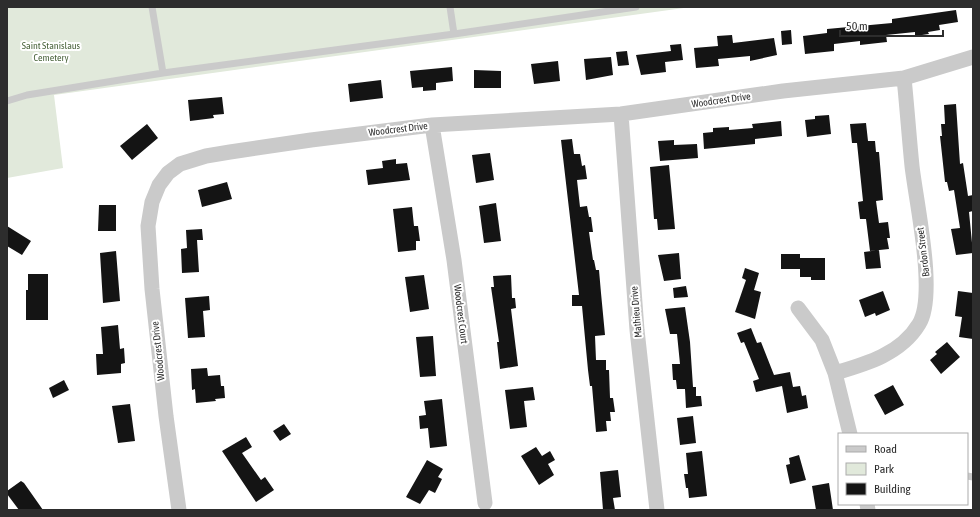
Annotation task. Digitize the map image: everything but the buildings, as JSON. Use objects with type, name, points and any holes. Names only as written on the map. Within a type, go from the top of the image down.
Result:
[{"type":"street","name":"Woodcrest Drive","points":[[179,510],[166,416],[150,268],[148,226],[155,193],[163,179],[173,168],[180,164],[206,156],[311,140],[432,125],[621,114],[784,91],[904,78],[973,57]]},
{"type":"street","name":"Bardon Street","points":[[835,373],[868,362],[895,349],[914,332],[924,314],[927,300],[926,272],[912,166],[904,78]]},
{"type":"street","name":"Mathieu Drive","points":[[621,114],[637,330],[657,510]]},
{"type":"street","name":"Woodcrest Court","points":[[432,125],[454,260],[485,503]]},
{"type":"street","points":[[798,308],[822,340],[835,373],[850,433]]},
{"type":"lane","points":[[152,7],[163,73]]},
{"type":"lane","points":[[450,7],[454,34]]},
{"type":"lane","points":[[7,101],[27,95],[163,73],[454,34],[636,7]]},
{"type":"green space","name":"Saint Stanislaus Cemetery","points":[[7,7],[691,7],[54,95],[63,168],[7,178]]}]
